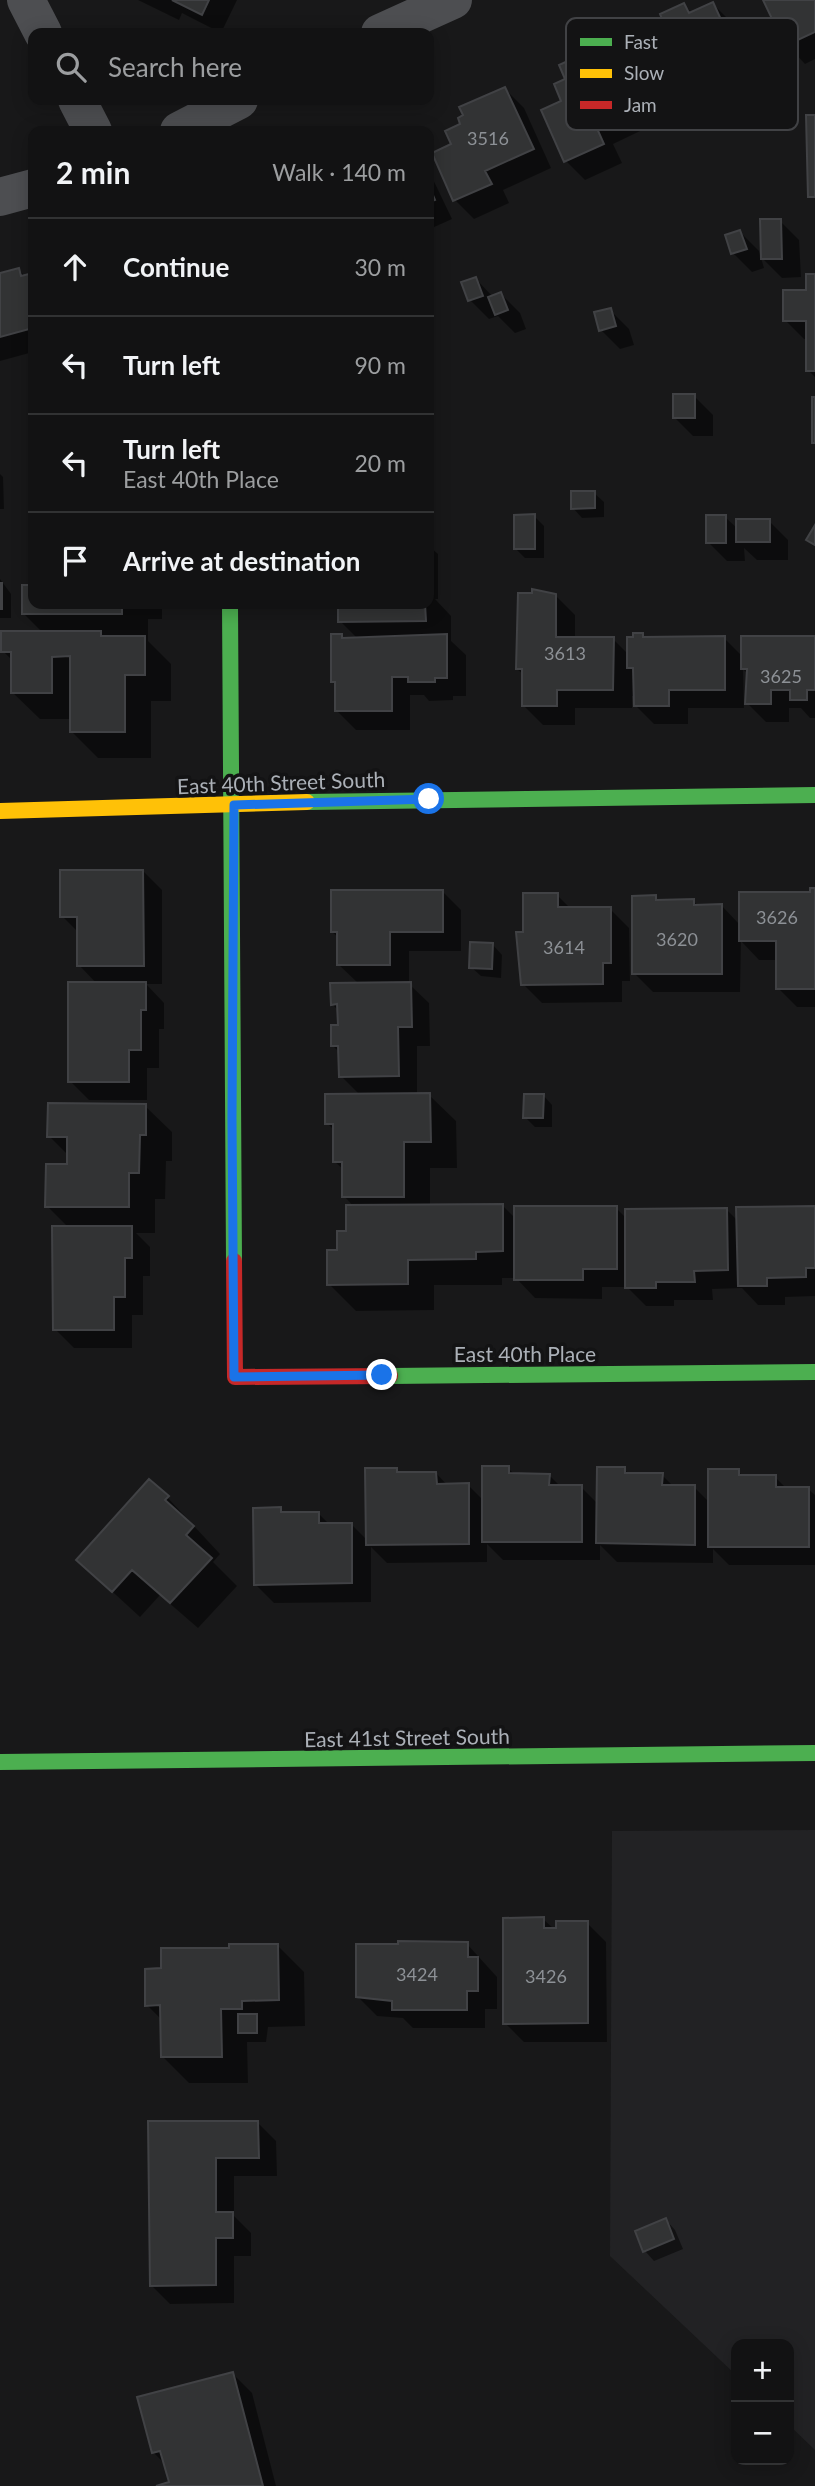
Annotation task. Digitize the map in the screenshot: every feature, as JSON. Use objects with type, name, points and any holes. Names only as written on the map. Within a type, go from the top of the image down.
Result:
[{"type":"street","points":[[26,0],[40,28]]},
{"type":"street","points":[[391,28],[453,0]]},
{"type":"street","points":[[80,105],[90,126]]},
{"type":"street","points":[[189,126],[229,105]]},
{"type":"street","points":[[0,197],[28,189]]},
{"type":"street","points":[[230,609],[234,805]]},
{"type":"street","name":"East 40th Street South","points":[[0,811],[424,799],[815,795]]},
{"type":"street","name":"East 40th Place","points":[[234,805],[234,1377],[815,1372]]},
{"type":"street","name":"East 41st Street South","points":[[0,1762],[815,1753]]},
{"type":"shaded area","points":[[815,1830],[815,2450],[794,2430],[794,2339],[731,2339],[731,2370],[610,2256],[612,1831]]},
{"type":"building","points":[[172,0],[209,0],[202,15]]},
{"type":"building","points":[[763,0],[815,0],[815,32],[798,40],[798,18],[772,18]]},
{"type":"building","points":[[713,2],[720,18],[662,18],[660,14],[684,3],[689,13]]},
{"type":"building","points":[[566,62],[566,130],[598,130],[604,144],[564,162],[541,110],[561,101],[554,84],[565,79],[559,65]]},
{"type":"building","points":[[505,87],[534,149],[485,171],[492,184],[453,201],[434,152],[451,144],[445,131],[460,124],[458,118],[463,115],[459,107]]},
{"type":"building","points":[[806,115],[815,115],[815,197],[808,197]]},
{"type":"building","points":[[760,219],[781,219],[782,259],[761,259]]},
{"type":"building","points":[[740,230],[747,249],[731,254],[725,235]]},
{"type":"building","points":[[19,268],[21,276],[28,274],[28,329],[0,337],[0,273]]},
{"type":"building","points":[[806,274],[815,274],[815,371],[806,371],[806,321],[783,321],[783,290],[806,290]]},
{"type":"building","points":[[476,277],[483,296],[468,301],[461,282]]},
{"type":"building","points":[[501,292],[508,310],[495,315],[488,297]]},
{"type":"building","points":[[611,308],[616,326],[599,331],[594,312]]},
{"type":"building","points":[[673,394],[695,394],[695,418],[673,418]]},
{"type":"building","points":[[812,397],[815,397],[815,443],[812,443]]},
{"type":"building","points":[[571,491],[595,491],[595,508],[571,509]]},
{"type":"building","points":[[535,514],[535,549],[514,549],[514,515]]},
{"type":"building","points":[[706,515],[726,515],[726,543],[706,543]]},
{"type":"building","points":[[736,519],[770,519],[770,542],[736,542]]},
{"type":"building","points":[[815,525],[815,545],[806,540]]},
{"type":"building","points":[[2,583],[2,609],[0,609]]},
{"type":"building","points":[[22,585],[28,585],[28,609],[122,609],[122,614],[22,614]]},
{"type":"building","points":[[532,589],[556,594],[556,637],[614,637],[613,690],[557,690],[557,706],[522,706],[522,669],[516,669],[518,593],[532,593]]},
{"type":"building","points":[[338,609],[425,609],[426,621],[338,622]]},
{"type":"building","points":[[1,631],[101,631],[101,636],[145,636],[145,675],[125,675],[125,732],[70,732],[70,656],[52,657],[52,693],[11,693],[11,652],[1,652]]},
{"type":"building","points":[[633,633],[643,633],[643,637],[725,636],[725,690],[669,690],[669,706],[634,706],[633,668],[627,668],[627,637],[633,637]]},
{"type":"building","points":[[331,634],[342,634],[342,638],[447,634],[447,678],[435,678],[435,682],[408,682],[408,677],[392,677],[392,711],[335,711],[335,682],[331,682]]},
{"type":"building","points":[[741,636],[815,636],[815,690],[807,690],[807,700],[790,700],[790,690],[771,690],[771,704],[745,704],[747,669],[741,669]]},
{"type":"building","points":[[60,870],[143,870],[144,966],[77,966],[77,917],[60,917]]},
{"type":"building","points":[[810,888],[815,888],[815,989],[776,989],[776,941],[739,941],[739,892],[810,892]]},
{"type":"building","points":[[331,890],[443,890],[443,932],[390,932],[390,965],[337,965],[337,932],[331,932]]},
{"type":"building","points":[[523,893],[558,893],[558,907],[611,907],[611,963],[603,963],[603,984],[521,985],[516,932],[523,932]]},
{"type":"building","points":[[656,895],[656,900],[694,899],[694,905],[722,904],[722,974],[632,974],[632,896]]},
{"type":"building","points":[[470,942],[493,943],[492,969],[469,968]]},
{"type":"building","points":[[68,982],[146,982],[146,1010],[141,1010],[141,1050],[129,1050],[129,1082],[68,1082]]},
{"type":"building","points":[[411,982],[412,1027],[398,1027],[399,1076],[339,1077],[338,1046],[331,1046],[331,1025],[338,1025],[337,1004],[331,1005],[330,983]]},
{"type":"building","points":[[430,1093],[431,1142],[404,1142],[404,1197],[342,1197],[342,1162],[333,1162],[333,1124],[325,1124],[325,1094]]},
{"type":"building","points":[[524,1094],[544,1094],[543,1118],[523,1118]]},
{"type":"building","points":[[48,1103],[146,1104],[146,1135],[140,1135],[139,1173],[129,1173],[129,1207],[45,1207],[46,1164],[67,1164],[67,1137],[47,1137]]},
{"type":"building","points":[[503,1204],[503,1251],[476,1252],[476,1259],[408,1260],[408,1284],[327,1285],[327,1250],[337,1250],[337,1231],[346,1231],[346,1205]]},
{"type":"building","points":[[514,1206],[617,1206],[617,1269],[583,1269],[583,1280],[514,1280]]},
{"type":"building","points":[[815,1206],[815,1268],[806,1268],[806,1277],[767,1278],[767,1286],[738,1286],[736,1207]]},
{"type":"building","points":[[727,1208],[728,1270],[694,1271],[695,1282],[656,1282],[656,1288],[625,1288],[625,1209]]},
{"type":"building","points":[[52,1226],[132,1226],[132,1258],[125,1258],[125,1297],[114,1297],[114,1330],[53,1330]]},
{"type":"building","points":[[482,1466],[509,1466],[509,1473],[550,1474],[549,1485],[582,1485],[582,1542],[482,1542]]},
{"type":"building","points":[[597,1467],[625,1467],[625,1473],[663,1473],[662,1485],[695,1485],[695,1545],[596,1543]]},
{"type":"building","points":[[365,1468],[397,1468],[397,1472],[436,1472],[437,1484],[469,1483],[469,1544],[366,1545]]},
{"type":"building","points":[[708,1469],[739,1469],[739,1475],[776,1475],[776,1487],[809,1487],[809,1547],[708,1547]]},
{"type":"building","points":[[149,1479],[169,1496],[165,1500],[194,1526],[186,1535],[212,1558],[170,1603],[132,1570],[112,1592],[76,1560]]},
{"type":"building","points":[[281,1507],[281,1512],[319,1512],[319,1523],[352,1523],[352,1583],[254,1585],[253,1508]]},
{"type":"building","points":[[544,1917],[544,1928],[556,1928],[556,1921],[588,1921],[588,2023],[503,2024],[503,1918]]},
{"type":"building","points":[[398,1941],[468,1942],[468,1957],[478,1957],[478,1991],[467,1991],[467,2010],[392,2010],[392,2001],[356,1997],[356,1944],[398,1944]]},
{"type":"building","points":[[229,1944],[278,1944],[279,2000],[242,2001],[242,2009],[221,2009],[222,2057],[161,2057],[160,2005],[145,2006],[145,1969],[161,1968],[161,1948],[229,1948]]},
{"type":"building","points":[[238,2014],[257,2014],[257,2033],[238,2033]]},
{"type":"building","points":[[148,2121],[258,2121],[259,2158],[216,2158],[216,2212],[233,2212],[233,2238],[216,2238],[216,2285],[150,2286]]},
{"type":"building","points":[[666,2218],[674,2239],[643,2252],[635,2231]]},
{"type":"building","points":[[233,2372],[263,2486],[156,2486],[169,2482],[160,2451],[152,2453],[137,2397]]},
{"type":"traffic: fast","points":[[230,609],[234,1261]]},
{"type":"traffic: fast","points":[[307,802],[815,795]]},
{"type":"traffic: fast","points":[[390,1376],[815,1372]]},
{"type":"traffic: fast","points":[[0,1762],[815,1753]]},
{"type":"traffic: slow","points":[[0,811],[307,802]]},
{"type":"traffic: jam","points":[[234,1261],[235,1377],[390,1376]]},
{"type":"route","points":[[382,1375],[234,1377],[234,805],[429,799]]}]
